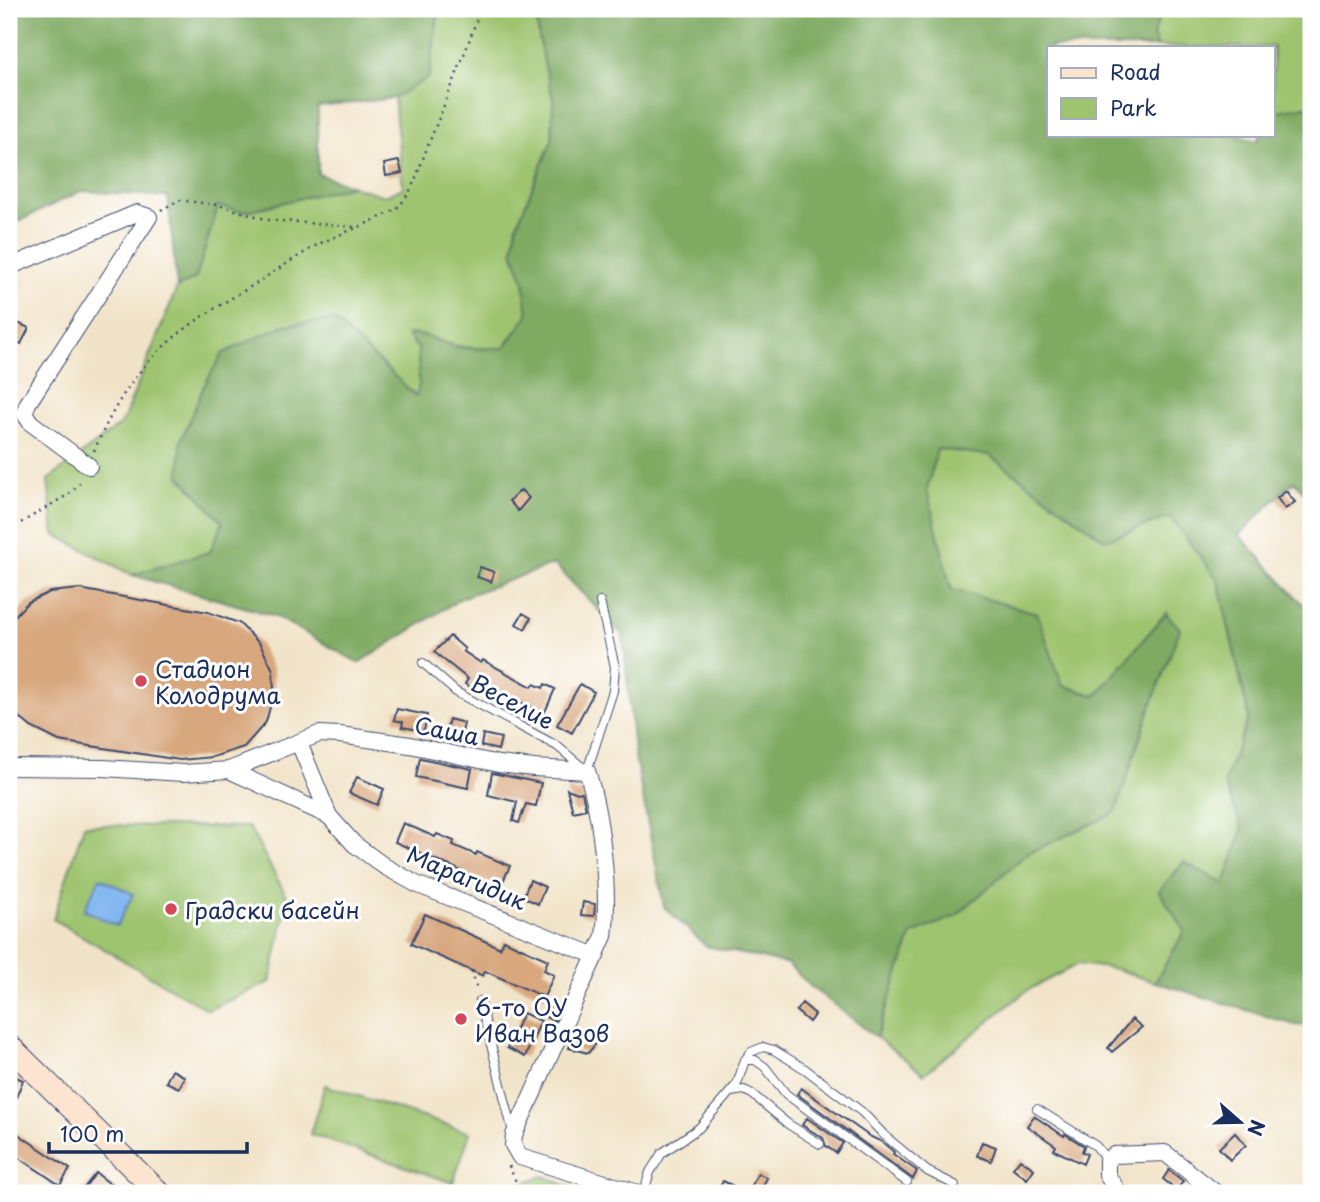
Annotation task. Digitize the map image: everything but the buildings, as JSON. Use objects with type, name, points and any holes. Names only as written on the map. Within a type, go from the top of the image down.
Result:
[{"type":"street","points":[[9,267],[137,213],[149,217],[24,413],[31,423],[89,466]]},
{"type":"street","name":"Саша","points":[[229,770],[319,734],[410,745],[499,764],[587,771]]},
{"type":"street","name":"Марагидик","points":[[299,743],[329,816],[354,844],[384,866],[416,884],[596,956]]},
{"type":"street","points":[[9,767],[103,768],[183,773],[229,770],[329,816]]},
{"type":"street","points":[[587,771],[596,798],[607,910],[604,936],[514,1140],[520,1157],[638,1193]]},
{"type":"street","points":[[9,1046],[150,1190]]},
{"type":"street","points":[[1119,1193],[1107,1175],[1107,1160],[1114,1155],[1165,1153],[1216,1193]]},
{"type":"lane","points":[[587,771],[613,691],[615,667],[600,602]]},
{"type":"lane","name":"Веселие","points":[[423,663],[456,692],[557,746],[587,771]]},
{"type":"lane","points":[[480,1001],[514,1140]]},
{"type":"lane","points":[[647,1193],[646,1185],[650,1172],[662,1153],[699,1128],[737,1084],[744,1060],[751,1052],[763,1047],[774,1050],[804,1069],[862,1112],[885,1136],[928,1171],[956,1185]]},
{"type":"lane","points":[[744,1060],[755,1060],[765,1067],[786,1094],[907,1182]]},
{"type":"lane","points":[[731,1092],[744,1090],[752,1094],[788,1124],[820,1144]]},
{"type":"lane","points":[[1037,1109],[1096,1146],[1107,1160]]},
{"type":"lane","points":[[9,1190],[14,1193]]},
{"type":"path","points":[[9,530],[78,487],[117,404],[156,351],[209,311],[318,245],[399,207],[465,52],[480,9]]},
{"type":"path","points":[[149,217],[179,200],[218,205],[269,220],[357,227]]},
{"type":"path","points":[[471,971],[480,1001]]},
{"type":"path","points":[[509,1166],[521,1193]]},
{"type":"green space","points":[[9,9],[439,9],[429,77],[394,98],[318,107],[318,174],[352,186],[242,212],[218,206],[196,278],[177,288],[168,197],[81,191],[9,226]]},
{"type":"green space","points":[[439,9],[535,9],[541,50],[553,98],[552,140],[517,225],[513,251],[524,281],[528,315],[504,348],[463,347],[422,335],[408,335],[418,348],[419,386],[416,397],[376,358],[204,386],[195,408],[180,476],[223,522],[210,552],[132,575],[54,534],[48,480],[122,423],[177,288],[196,277],[218,205],[242,212],[352,186],[385,196],[403,188],[394,98],[429,77]]},
{"type":"green space","points":[[535,9],[1162,9],[1153,35],[1157,46],[1047,46],[1047,136],[1239,136],[1257,141],[1260,136],[1274,136],[1274,112],[1311,105],[1311,500],[1294,481],[1239,535],[1311,613],[1311,1026],[1295,1025],[1155,982],[1185,931],[1159,891],[1184,862],[1224,884],[1243,829],[1224,783],[1249,717],[1218,580],[1170,517],[1105,540],[989,455],[937,449],[927,490],[951,589],[1037,613],[1062,685],[1096,696],[1166,613],[1180,629],[1115,813],[1026,854],[956,916],[912,934],[876,1037],[809,985],[788,964],[706,946],[664,907],[634,751],[623,635],[554,564],[463,597],[359,663],[275,616],[132,575],[210,552],[223,523],[180,476],[181,440],[204,386],[223,353],[284,325],[334,320],[416,396],[419,386],[418,348],[407,335],[422,335],[465,348],[504,348],[528,315],[524,281],[513,251],[517,225],[552,140],[553,98],[541,50]]},
{"type":"green space","points":[[1162,9],[1311,9],[1311,105],[1274,112],[1274,46],[1157,46],[1153,35]]},
{"type":"green space","points":[[937,449],[989,455],[1105,540],[1170,517],[1218,580],[1249,717],[1224,783],[1243,828],[1224,885],[1185,931],[1155,982],[1116,969],[1078,964],[1026,991],[924,1074],[876,1037],[911,934],[956,916],[1026,854],[1115,813],[1149,711],[1166,613],[1096,696],[1062,685],[1037,613],[951,590],[927,490]]},
{"type":"green space","name":"Градски басейн","points":[[84,825],[249,827],[288,899],[270,982],[208,1010],[53,919]]},
{"type":"green space","points":[[325,1085],[470,1133],[453,1183],[310,1134]]},
{"type":"green space","points":[[544,1176],[583,1193],[491,1193]]},
{"type":"water","points":[[100,878],[133,894],[117,926],[84,910]]},
{"type":"place","name":"Стадион Колодрума","points":[[141,681]]},
{"type":"place","name":"Градски басейн","points":[[171,909]]},
{"type":"place","name":"6-то ОУ Иван Вазов","points":[[461,1019]]}]
